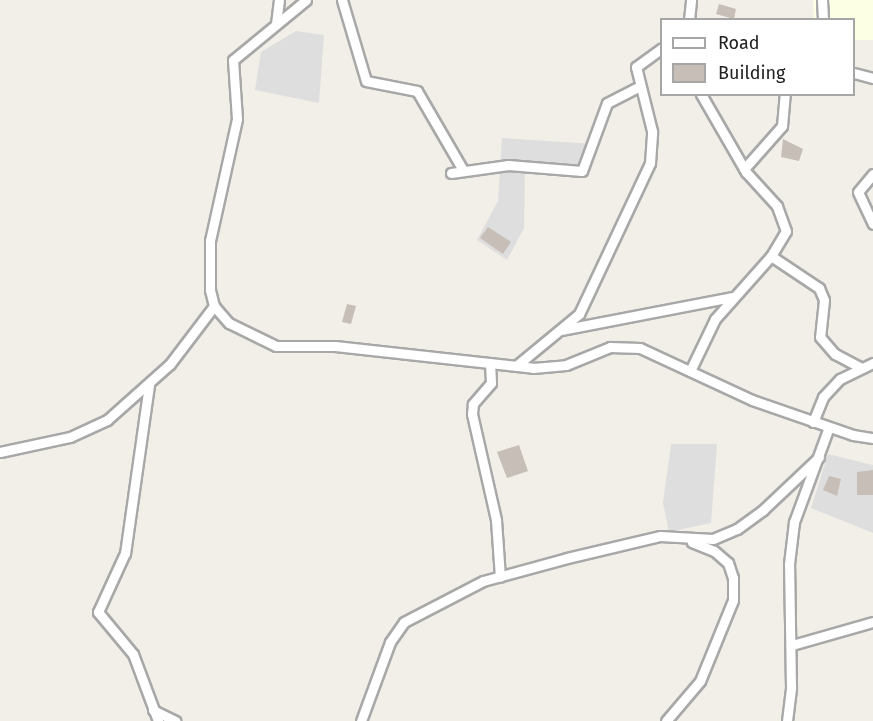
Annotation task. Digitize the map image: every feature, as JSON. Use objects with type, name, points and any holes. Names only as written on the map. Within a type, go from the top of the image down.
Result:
[{"type":"street","points":[[276,24],[279,0]]},
{"type":"street","points":[[0,452],[89,431],[149,385],[187,345],[214,306],[210,242],[237,119],[233,60],[306,0]]},
{"type":"street","points":[[342,0],[366,81],[417,91],[463,170]]},
{"type":"street","points":[[689,18],[692,0]]},
{"type":"street","points":[[822,0],[823,18]]},
{"type":"street","points":[[516,366],[579,314],[650,163],[652,131],[638,87],[639,61],[660,49]]},
{"type":"street","points":[[855,74],[873,78]]},
{"type":"street","points":[[451,173],[508,165],[582,171],[607,103],[638,87]]},
{"type":"street","points":[[690,371],[703,338],[733,297],[771,256],[786,231],[783,220],[744,169],[702,96]]},
{"type":"street","points":[[744,169],[782,126],[785,96]]},
{"type":"street","points":[[873,174],[858,192],[873,224]]},
{"type":"street","points":[[771,256],[819,288],[824,300],[820,337],[835,354],[861,368]]},
{"type":"street","points":[[558,330],[733,297]]},
{"type":"street","points":[[214,306],[229,322],[276,345],[335,346],[431,361],[490,363],[547,369],[625,346],[690,371],[726,390],[813,422],[873,438]]},
{"type":"street","points":[[490,363],[491,383],[473,404],[472,414],[496,520],[500,577]]},
{"type":"street","points":[[813,422],[823,398],[840,379],[873,363]]},
{"type":"street","points":[[149,385],[125,553],[98,612],[133,654],[158,721]]},
{"type":"street","points":[[787,721],[792,645],[789,564],[794,522],[829,427]]},
{"type":"street","points":[[688,541],[713,539],[737,529],[819,457]]},
{"type":"street","points":[[361,719],[390,642],[404,622],[500,577],[660,536],[688,541],[714,550],[728,563],[734,578],[733,600],[700,681],[666,721]]},
{"type":"street","points":[[792,645],[873,622]]},
{"type":"street","points":[[153,710],[176,721]]},
{"type":"shaded area","points":[[813,0],[873,0],[873,40],[855,40],[855,18],[814,18]]},
{"type":"shaded area","points":[[296,31],[324,35],[319,103],[255,90],[261,52]]},
{"type":"shaded area","points":[[502,138],[594,144],[592,167],[525,165],[524,228],[507,260],[477,240],[498,201]]},
{"type":"shaded area","points":[[671,444],[717,444],[711,523],[669,532],[663,503]]},
{"type":"shaded area","points":[[828,454],[873,465],[873,533],[811,508]]},
{"type":"building","points":[[719,4],[736,9],[734,18],[716,14]]},
{"type":"building","points":[[783,139],[803,149],[799,161],[781,157]]},
{"type":"building","points":[[488,227],[511,242],[503,254],[480,238]]},
{"type":"building","points":[[347,304],[356,306],[351,324],[342,322]]},
{"type":"building","points":[[519,445],[528,471],[507,478],[497,452]]},
{"type":"building","points":[[873,470],[873,495],[857,495],[857,472]]},
{"type":"building","points":[[829,476],[841,479],[837,496],[823,490]]}]
